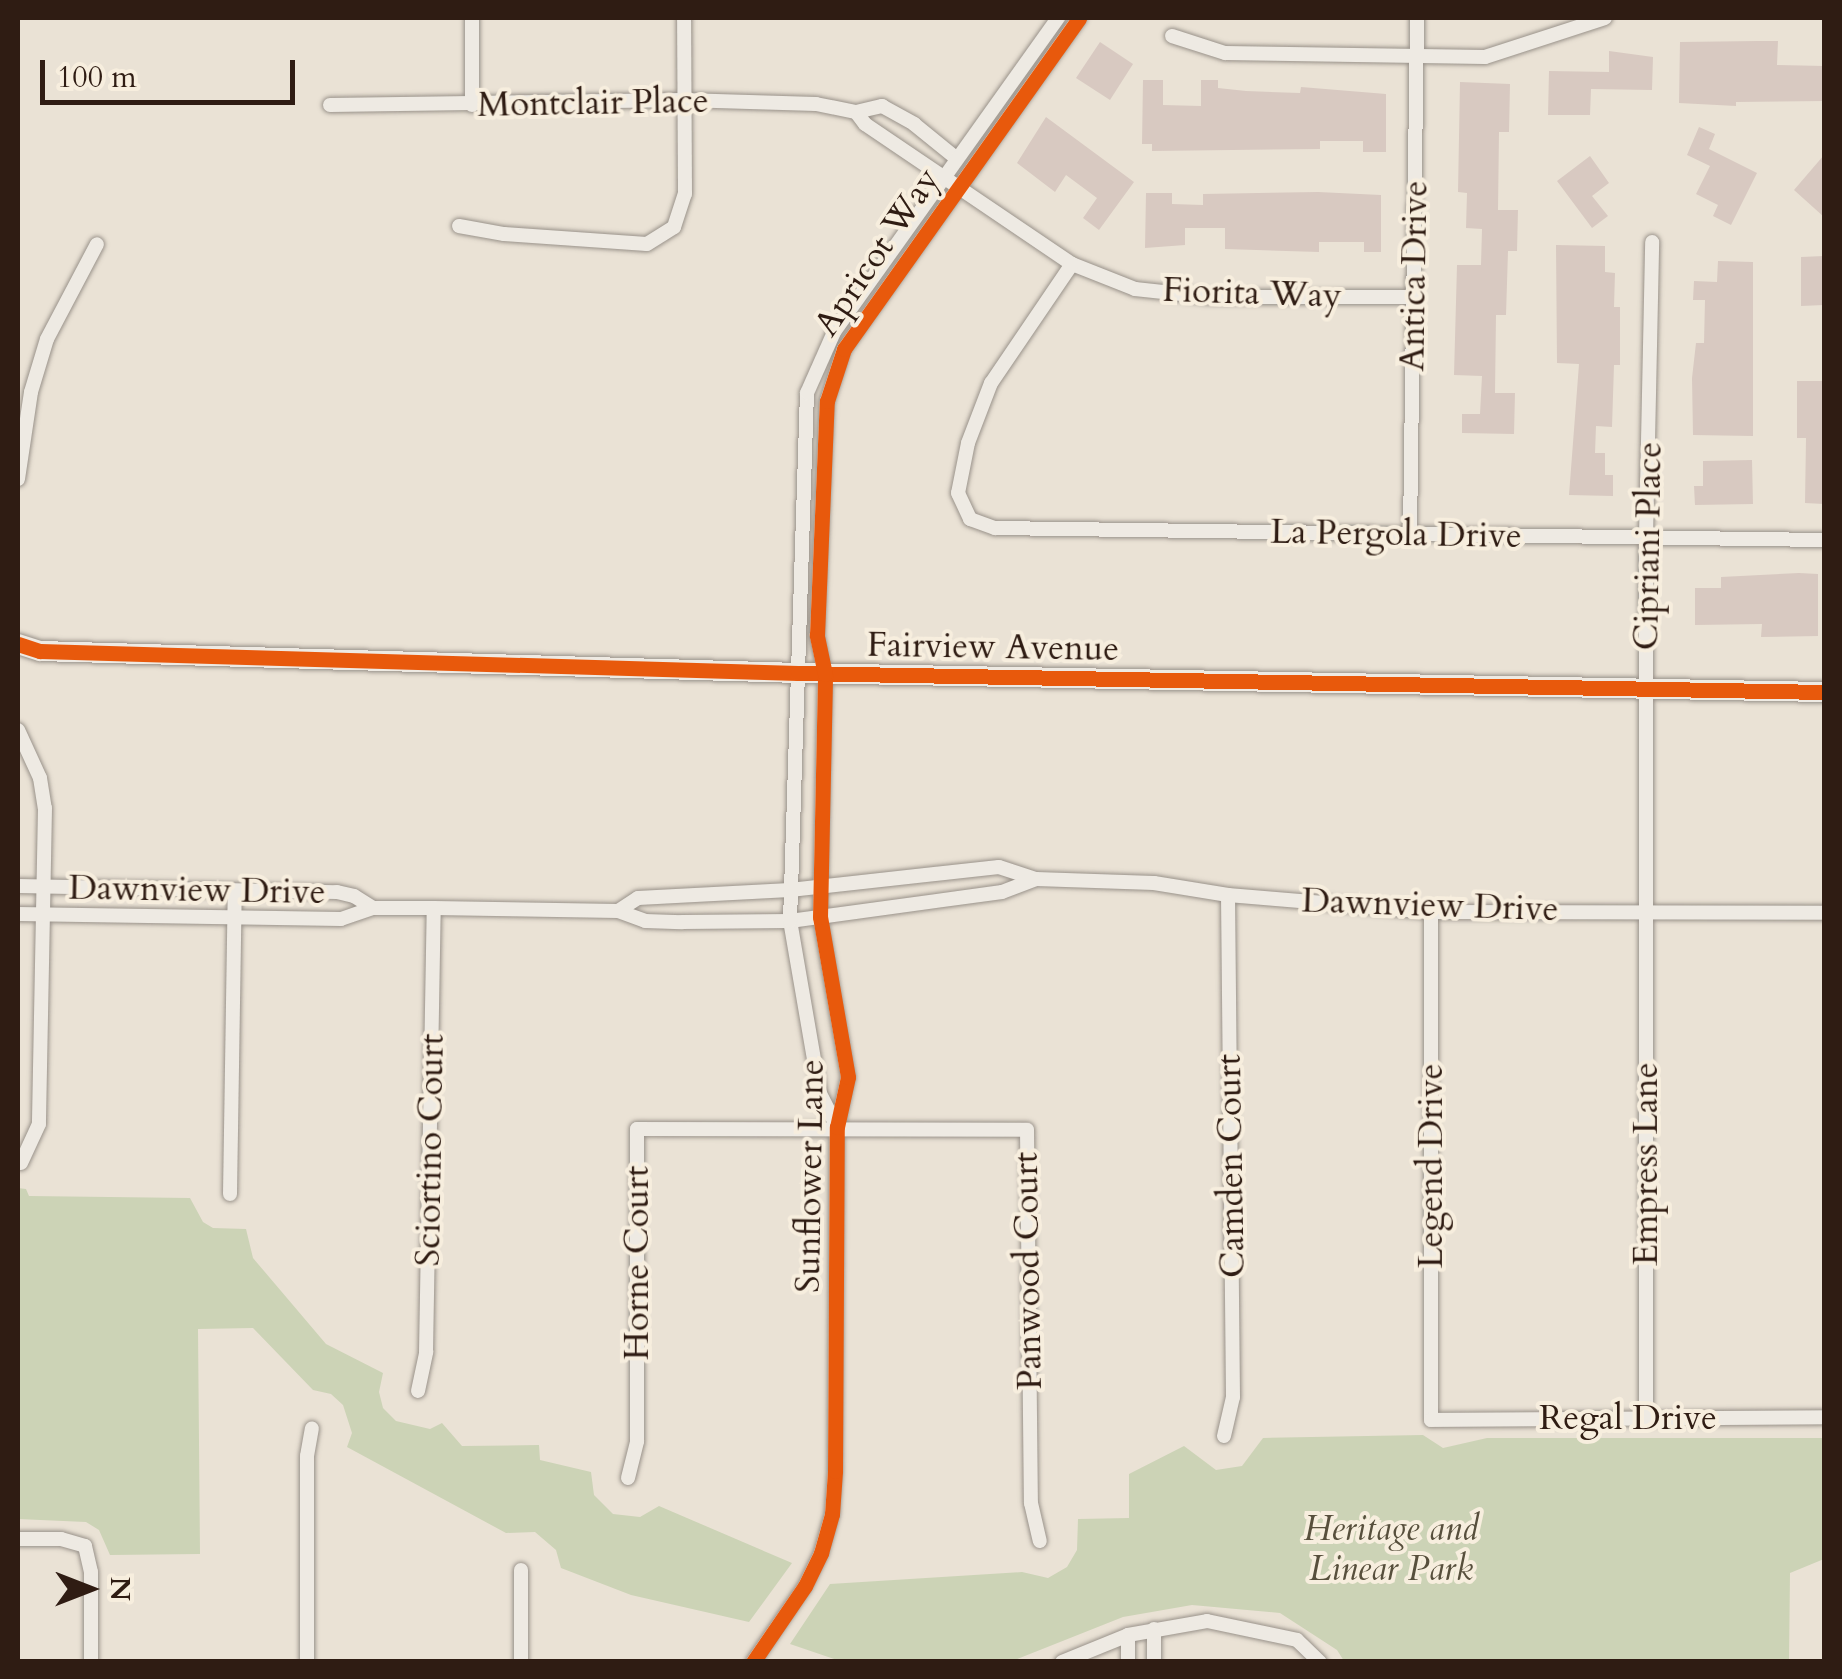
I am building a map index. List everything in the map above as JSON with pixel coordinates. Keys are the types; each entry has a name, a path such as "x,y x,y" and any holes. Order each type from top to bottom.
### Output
{"street":[{"path":"472,18 472,105"},
{"path":"459,226 504,234 647,244 674,227 685,194 684,18"},
{"name":"Apricot Way","path":"798,673 807,392 834,332 1058,18"},
{"name":"Apricot Way","path":"825,674 818,635 822,430 832,376 844,349 1078,18"},
{"name":"Antica Drive","path":"1410,534 1417,18"},
{"path":"1172,36 1226,53 1485,57 1605,18"},
{"name":"Montclair Place","path":"330,105 683,100 816,104 856,112 882,106 914,124 957,159"},
{"name":"Montclair Place","path":"856,112 865,124 945,174"},
{"name":"Fiorita Way","path":"945,174 1072,264 1135,289 1210,296 1414,296"},
{"name":"Cipriani Place","path":"1645,910 1652,242"},
{"path":"18,479 31,392 47,338 97,244"},
{"name":"La Pergola Drive","path":"1072,264 991,383 968,443 958,493 970,518 995,528 1824,540"},
{"name":"Fairview Avenue","path":"18,644 40,651 825,674 1824,692"},
{"name":"Fairview Avenue","path":"18,658 40,651"},
{"name":"Sunflower Lane","path":"798,673 790,920 820,1094 837,1127"},
{"name":"Sunflower Lane","path":"753,1662 805,1586 832,1514 837,1127 848,1077 820,917 825,674"},
{"path":"18,730 40,778 45,808 39,1124 19,1160"},
{"name":"Dawnview Drive","path":"618,911 638,898 790,890 999,866 1036,880 1154,883 1228,895 1431,912 1824,912"},
{"name":"Dawnview Drive","path":"18,914 341,919 373,908 434,908 618,911 645,920 790,920 1002,892 1036,880"},
{"name":"Dawnview Drive","path":"18,886 337,892 354,896 373,908"},
{"path":"230,1194 235,891"},
{"name":"Camden Court","path":"1224,1436 1233,1397 1228,895"},
{"name":"Sciortino Court","path":"418,1392 426,1352 434,908"},
{"name":"Empress Lane","path":"1645,910 1646,1418"},
{"name":"Legend Drive","path":"1431,912 1431,1420"},
{"name":"Horne Court","path":"628,1478 637,1441 636,1128 837,1127"},
{"name":"Panwood Court","path":"837,1127 1027,1130 1031,1504 1040,1541"},
{"name":"Regal Drive","path":"1431,1420 1824,1418"},
{"path":"307,1662 306,1456 312,1428"},
{"path":"18,1539 61,1538 85,1546 91,1572 91,1662"},
{"path":"521,1570 521,1662"},
{"path":"1062,1662 1128,1635 1207,1621 1255,1628 1297,1640 1320,1662"},
{"path":"1154,1629 1154,1662"},
{"path":"1128,1635 1128,1662"}],"green space":[{"path":"18,1188 26,1189 29,1196 190,1198 203,1222 213,1228 246,1229 253,1258 326,1344 383,1373 379,1392 383,1408 396,1421 430,1429 442,1423 462,1446 539,1445 540,1460 591,1472 594,1495 613,1514 640,1517 659,1506 792,1563 749,1622 631,1595 561,1568 556,1550 535,1532 506,1533 347,1447 352,1433 343,1405 331,1394 313,1390 253,1328 198,1329 200,1554 110,1555 99,1530 86,1522 18,1519"},
{"name":"Heritage and Linear Park","path":"1423,1435 1443,1448 1487,1438 1824,1438 1824,1559 1790,1573 1789,1661 1344,1661 1337,1650 1280,1613 1192,1605 1123,1617 1012,1661 840,1661 790,1644 830,1584 1022,1572 1048,1578 1067,1567 1077,1550 1078,1519 1129,1518 1129,1474 1184,1446 1216,1470 1242,1466 1263,1438"}],"building":[{"path":"1778,41 1777,65 1824,66 1824,101 1736,102 1736,106 1679,103 1680,42"},
{"path":"1100,42 1133,64 1110,100 1076,78"},
{"path":"1609,51 1653,57 1652,90 1591,89 1590,115 1548,115 1549,71 1609,72"},
{"path":"1143,80 1163,80 1163,105 1201,106 1201,80 1218,80 1218,88 1246,91 1300,93 1301,87 1386,94 1386,152 1363,152 1363,141 1320,141 1320,149 1152,151 1152,144 1142,144"},
{"path":"1460,82 1510,84 1509,132 1499,132 1498,210 1518,210 1517,251 1508,251 1506,315 1496,315 1495,393 1515,393 1514,434 1462,433 1462,414 1480,414 1482,376 1454,375 1457,265 1481,265 1482,229 1466,228 1467,193 1458,192"},
{"path":"1046,117 1134,182 1099,230 1083,218 1097,198 1066,175 1055,192 1017,163"},
{"path":"1699,127 1715,134 1709,149 1757,173 1731,225 1713,216 1718,205 1696,194 1710,166 1687,155"},
{"path":"1824,155 1824,217 1794,190"},
{"path":"1590,156 1609,183 1592,196 1608,216 1592,228 1557,181"},
{"path":"1146,193 1172,193 1172,204 1203,205 1203,194 1381,195 1381,252 1364,252 1364,242 1319,242 1319,252 1225,249 1225,228 1185,228 1185,245 1145,248"},
{"path":"1556,245 1605,246 1605,272 1615,273 1614,307 1620,307 1620,365 1614,365 1612,427 1596,426 1595,453 1605,453 1605,475 1613,475 1613,496 1569,495 1579,364 1557,363"},
{"path":"1824,256 1824,305 1801,306 1801,257"},
{"path":"1718,261 1753,262 1753,436 1693,435 1692,378 1696,343 1704,343 1705,300 1693,300 1694,281 1717,282"},
{"path":"1797,381 1824,381 1824,504 1805,503 1806,438 1797,438"},
{"path":"1752,460 1753,504 1695,505 1694,486 1703,486 1703,461"},
{"path":"1818,574 1818,636 1761,637 1762,624 1695,625 1695,588 1721,588 1721,577"}],"cycle path":[{"path":"753,1662 805,1586 821,1553 832,1514 835,1471 837,1127 848,1077 820,917 825,674 817,635 827,401 844,349 1079,18"},
{"path":"18,644 40,651 798,673 1824,692"}]}
